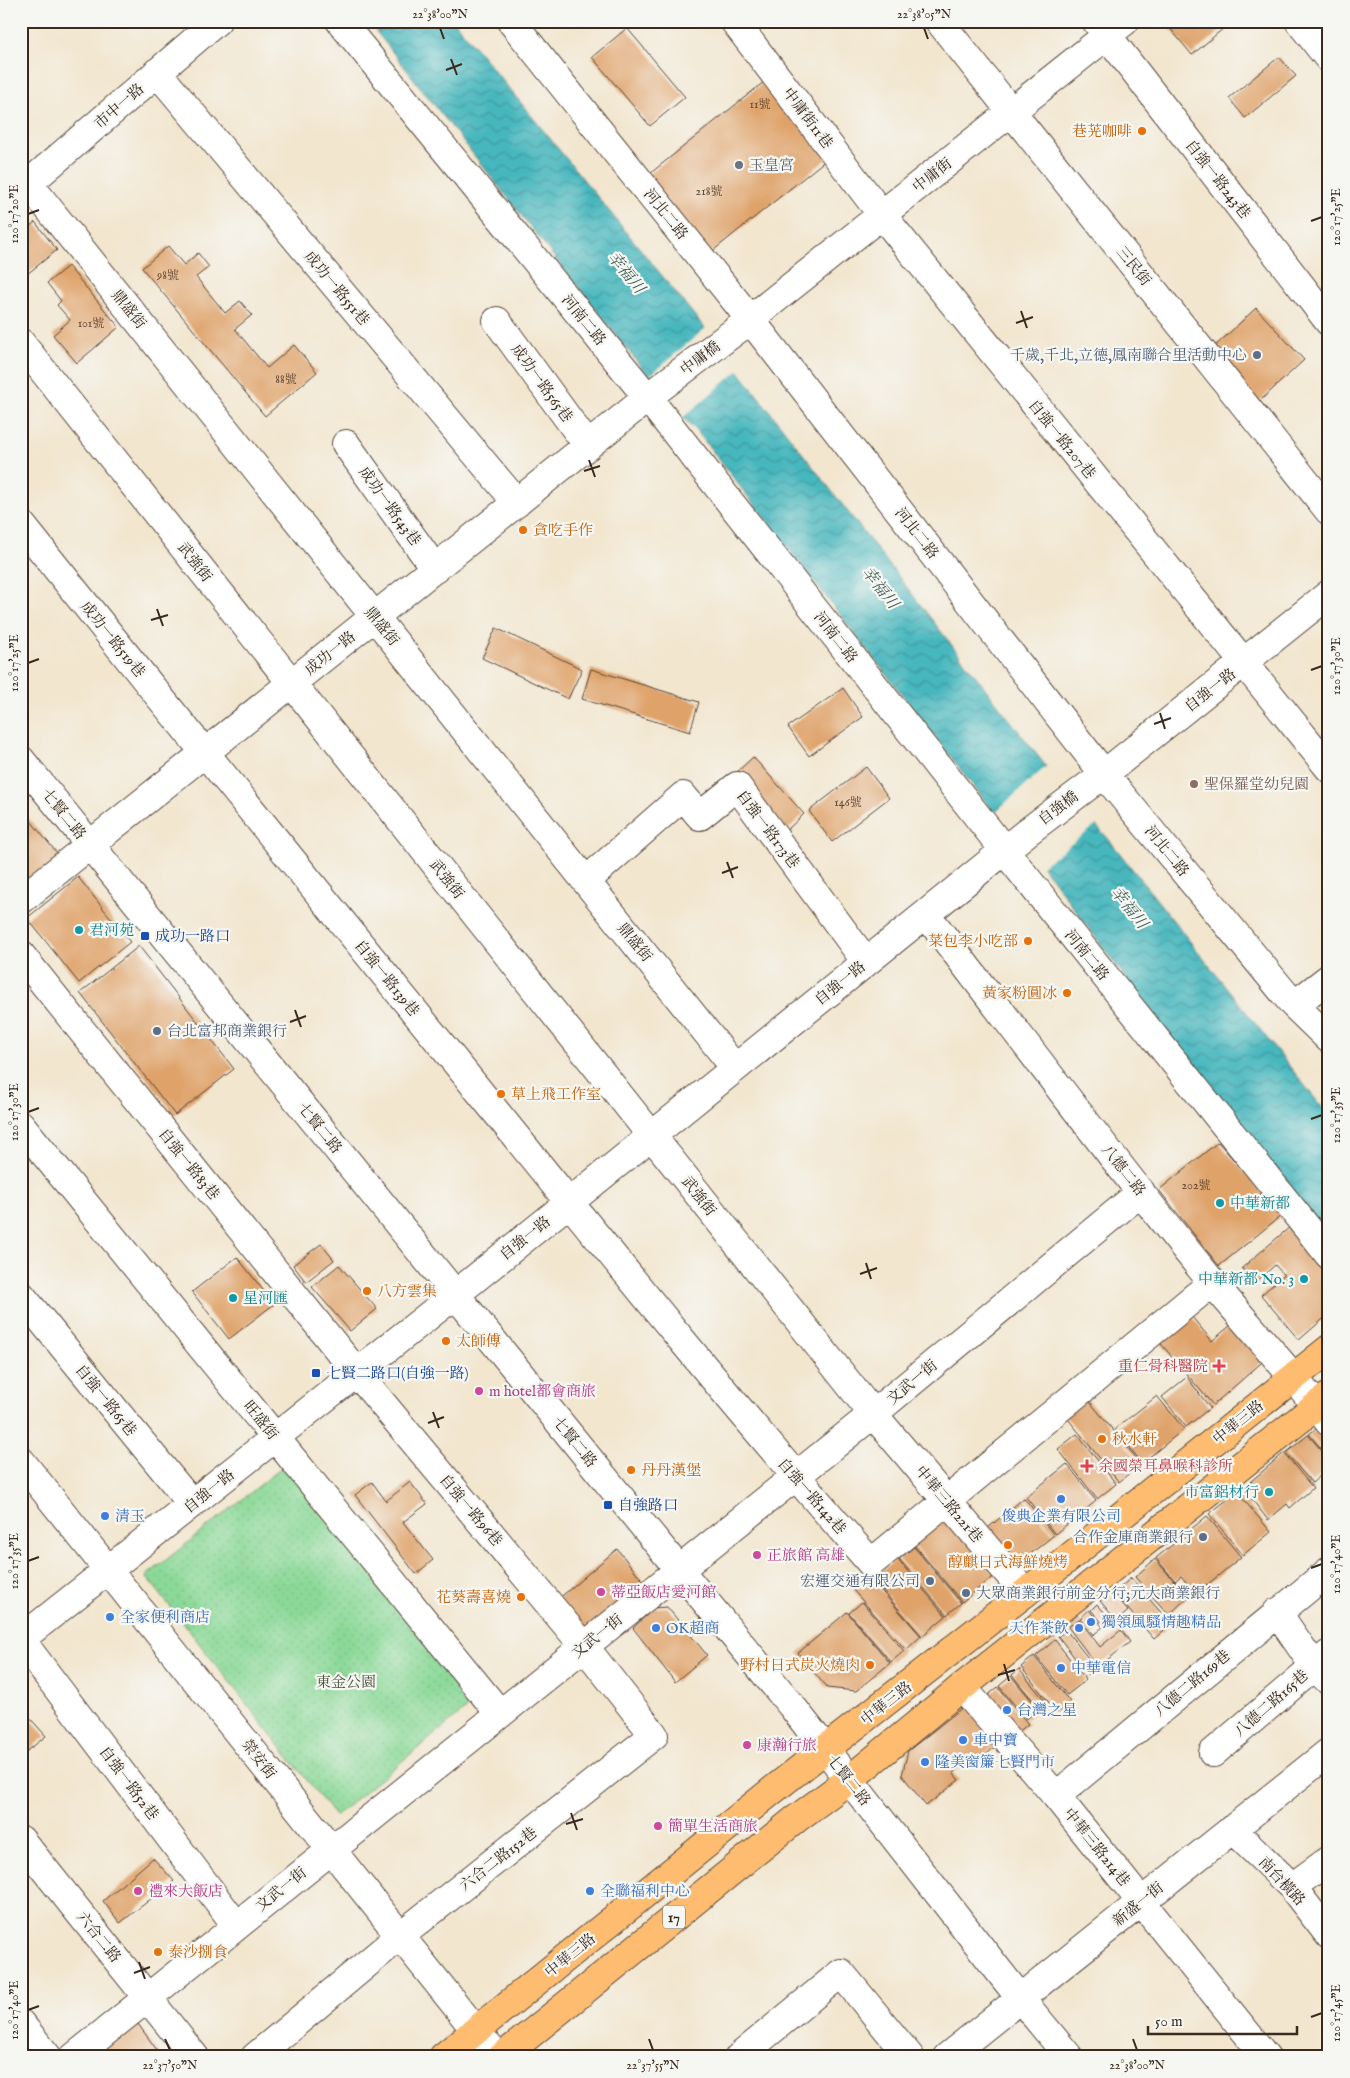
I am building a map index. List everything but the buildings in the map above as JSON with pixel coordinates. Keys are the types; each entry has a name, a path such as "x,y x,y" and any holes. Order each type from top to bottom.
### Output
{"main road":[{"name":"中華三路","path":"443,2057 1329,1349"},
{"name":"17","path":"502,2057 796,1819 849,1780 962,1687 1325,1408"}],"street":[{"name":"市中一路","path":"25,187 217,21"},
{"name":"河南二路","path":"340,21 654,393 1004,850 1329,1256"},
{"name":"河北二路","path":"511,21 1097,779 1294,1005 1329,1039"},
{"name":"中庸街11巷","path":"734,21 882,214"},
{"name":"三民街","path":"939,21 1329,511"},
{"path":"1300,21 1329,59"},
{"name":"中庸街","path":"744,324 1011,112 1110,26"},
{"name":"自強一路243巷","path":"1110,26 1329,322"},
{"name":"成功一路551巷","path":"157,72 517,503"},
{"name":"鼎盛街","path":"25,187 375,617 735,1068"},
{"name":"自強一路207巷","path":"882,214 1243,664 1329,768"},
{"name":"成功一路565巷","path":"497,321 588,446"},
{"name":"中庸橋","path":"654,393 744,324"},
{"name":"武強街","path":"21,344 873,1414"},
{"name":"成功一路","path":"21,900 654,393"},
{"name":"成功一路543巷","path":"346,444 435,568"},
{"name":"成功一路519巷","path":"21,524 204,754"},
{"name":"自強一路","path":"1097,779 1329,594"},
{"name":"自強一路139巷","path":"204,754 569,1202"},
{"name":"七賢二路","path":"21,760 679,1570 791,1705 1020,1998 1070,2057"},
{"name":"自強橋","path":"1026,833 1097,779"},
{"name":"自強一路173巷","path":"586,881 682,796 700,816 737,786 866,962"},
{"name":"自強一路","path":"21,1640 456,1294 1026,833"},
{"name":"八德二路","path":"926,914 1213,1282 1294,1377 1325,1408"},
{"name":"自強一路83巷","path":"21,955 357,1373"},
{"path":"1294,1005 1329,978"},
{"name":"旺盛街","path":"21,1125 500,1714"},
{"name":"文武一街","path":"74,2057 873,1414 1141,1192"},
{"name":"自強一路142巷","path":"569,1202 795,1477 871,1563 1213,1282"},
{"name":"自強一路65巷","path":"21,1295 192,1504"},
{"name":"自強一路96巷","path":"357,1373 584,1646"},
{"name":"中華三路221巷","path":"873,1414 1025,1593"},
{"name":"榮安街","path":"21,1461 497,2057"},
{"name":"八德二路169巷","path":"1056,1796 1329,1570"},
{"path":"1277,1612 1324,1667"},
{"name":"自強一路52巷","path":"21,1640 236,1925"},
{"name":"六合二路152巷","path":"255,2057 400,1936 654,1735 584,1646"},
{"name":"八德二路165巷","path":"1214,1753 1324,1667"},
{"name":"中華三路214巷","path":"962,1687 1056,1796 1266,2057"},
{"name":"新盛一街","path":"947,2057 1329,1752"},
{"name":"南台橫路","path":"1232,1829 1292,1887 1329,1935"},
{"name":"六合二路","path":"21,1840 195,2057"},
{"path":"1292,1887 1329,1860"},
{"path":"755,2052 841,1973 910,2057"},
{"path":"21,2024 48,2057"}],"green space":[{"name":"東金公園","path":"289,1462 477,1700 335,1816 146,1576"}],"water":[{"name":"幸福川","path":"368,21 454,21 712,337 1076,805 1106,836 1329,1116 1329,1238 1249,1145 1051,877 989,806 696,430 675,410"}],"pier":[{"path":"707,327 740,369 681,419 647,378"},
{"path":"1048,765 1078,803 1098,824 1039,868 993,814"}],"place":[{"name":"巷茪咖啡","path":"1142,131"},
{"name":"玉皇宮","path":"739,165"},
{"name":"千歲,千北,立德,鳳南聯合里活動中心","path":"1257,355"},
{"name":"貪吃手作","path":"523,530"},
{"name":"聖保羅堂幼兒園","path":"1194,784"},
{"name":"君河苑","path":"79,930"},
{"name":"成功一路口","path":"145,936"},
{"name":"菜包李小吃部","path":"1028,941"},
{"name":"黃家粉圓冰","path":"1067,993"},
{"name":"台北富邦商業銀行","path":"157,1031"},
{"name":"草上飛工作室","path":"501,1094"},
{"name":"中華新都","path":"1220,1203"},
{"name":"中華新都 No. 3","path":"1304,1279"},
{"name":"八方雲集","path":"367,1291"},
{"name":"星河匯","path":"233,1298"},
{"name":"太師傅","path":"446,1341"},
{"name":"重仁骨科醫院","path":"1219,1366"},
{"name":"七賢二路口(自強一路)","path":"316,1373"},
{"name":"m hotel都會商旅","path":"479,1391"},
{"name":"秋水軒","path":"1102,1439"},
{"name":"余國榮耳鼻喉科診所","path":"1087,1466"},
{"name":"丹丹漢堡","path":"631,1470"},
{"name":"市富鋁材行","path":"1269,1492"},
{"name":"俊典企業有限公司","path":"1061,1499"},
{"name":"自強路口","path":"608,1505"},
{"name":"清玉","path":"105,1516"},
{"name":"合作金庫商業銀行","path":"1203,1537"},
{"name":"醇麒日式海鮮燒烤","path":"1008,1545"},
{"name":"正旅館 高雄","path":"757,1555"},
{"name":"宏運交通有限公司","path":"930,1581"},
{"name":"蒂亞飯店愛河館","path":"601,1592"},
{"name":"大眾商業銀行前金分行;元大商業銀行","path":"966,1593"},
{"name":"花葵壽喜燒","path":"521,1597"},
{"name":"全家便利商店","path":"110,1617"},
{"name":"獨領風騷情趣精品","path":"1091,1622"},
{"name":"OK超商","path":"656,1628"},
{"name":"天作茶飲","path":"1079,1628"},
{"name":"野村日式炭火燒肉","path":"870,1665"},
{"name":"中華電信","path":"1061,1668"},
{"name":"台灣之星","path":"1007,1710"},
{"name":"車中寶","path":"963,1740"},
{"name":"康瀚行旅","path":"747,1745"},
{"name":"隆美窗簾七賢門市","path":"925,1762"},
{"name":"簡單生活商旅","path":"658,1826"},
{"name":"禮來大飯店","path":"138,1891"},
{"name":"全聯福利中心","path":"590,1891"},
{"name":"泰沙捌食","path":"158,1952"}]}
